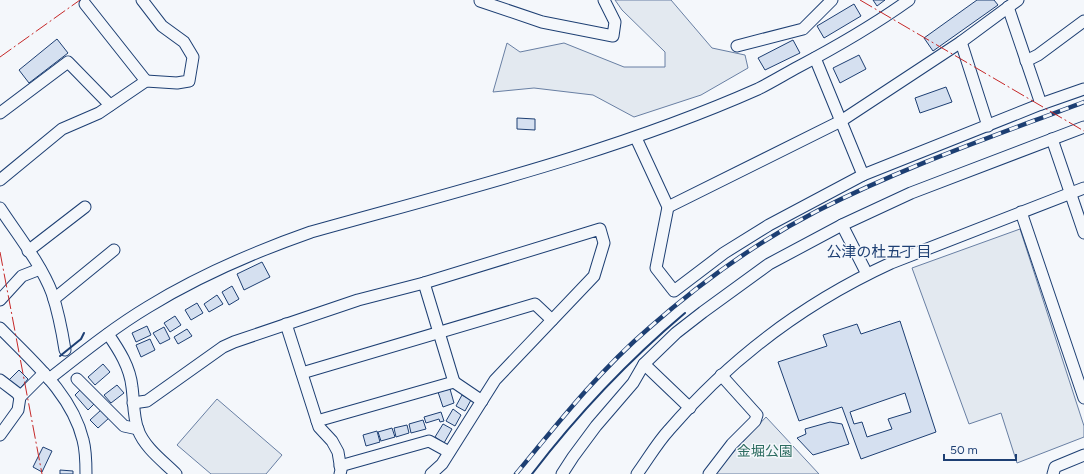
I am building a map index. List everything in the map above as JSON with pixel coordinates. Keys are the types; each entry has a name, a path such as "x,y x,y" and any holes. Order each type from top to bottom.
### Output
{"street":[{"path":"0,180 62,129 99,113 146,81 176,83 189,81 193,57 184,42 162,26 142,0"},
{"path":"481,0 480,2 542,22 613,36 615,22 604,0"},
{"path":"737,46 803,29 832,0"},
{"path":"0,436 18,410 20,397 46,376 146,307 227,264 311,232 575,157 636,138 760,88 885,17 909,0"},
{"path":"668,207 841,121 961,42 1018,0"},
{"path":"85,4 146,81"},
{"path":"1008,7 1042,104"},
{"path":"1026,61 1038,55 1084,21"},
{"path":"961,42 988,126"},
{"path":"815,58 863,175"},
{"path":"0,113 68,62 110,105"},
{"path":"636,138 668,207 656,268 674,290 724,252 769,225 863,175 1042,104 1084,89"},
{"path":"562,474 596,426 633,383 644,364 676,334 703,312 769,264 842,225 911,193 1084,127"},
{"path":"1052,139 1084,233"},
{"path":"637,474 668,430 721,375 775,331 800,313 867,274 898,260 1084,188"},
{"path":"28,251 85,207"},
{"path":"1021,212 1084,398"},
{"path":"1,213 40,269 52,292 65,350"},
{"path":"842,225 867,274"},
{"path":"133,403 147,401 223,347 234,342 358,300 424,283 600,230 604,243 594,276 495,380 442,464 431,474"},
{"path":"54,299 114,250"},
{"path":"0,300 22,276 40,269"},
{"path":"424,283 454,382 482,401"},
{"path":"302,373 535,304 552,320"},
{"path":"286,324 319,427 332,441 338,452 340,470 429,441 450,452"},
{"path":"0,328 46,376 74,414 84,441 86,474"},
{"path":"108,334 122,356 130,376 138,429 143,440 152,451 176,474"},
{"path":"644,364 690,408"},
{"path":"709,474 732,444 755,421 757,415 721,375"},
{"path":"77,379 124,426 138,429"},
{"path":"0,380 20,397"},
{"path":"317,421 454,382"},
{"path":"1054,474 1056,467 1084,454"}],"green space":[{"path":"615,0 671,0 712,48 745,55 748,68 701,95 634,117 593,95 534,88 493,92 507,43 520,52 564,43 624,67 665,67 665,52 622,10"},
{"path":"1020,229 1084,426 1084,437 1017,463 1001,413 969,424 912,268"},
{"path":"217,399 282,455 266,474 211,474 177,445"},
{"name":"金堀公園","path":"766,417 819,474 713,474"}],"building":[{"path":"873,0 885,0 877,6"},
{"path":"977,0 994,0 998,5 933,51 924,38"},
{"path":"854,4 861,16 824,38 817,26"},
{"path":"57,39 68,53 29,83 19,70"},
{"path":"793,40 800,53 765,70 758,58"},
{"path":"859,55 866,69 840,83 833,68"},
{"path":"946,87 952,102 920,113 915,98"},
{"path":"517,118 535,119 535,130 517,129"},
{"path":"262,262 270,277 244,290 237,274"},
{"path":"232,286 239,299 229,305 222,292"},
{"path":"217,295 223,304 209,312 204,304"},
{"path":"197,303 203,313 191,320 185,310"},
{"path":"175,316 181,325 170,332 164,323"},
{"path":"900,321 936,432 861,459 842,407 799,421 778,362 827,346 823,335 857,324 861,334","holes":["905,393 911,412 888,419 892,429 867,437 862,422 854,424 850,412"]},
{"path":"147,326 151,335 136,342 132,333"},
{"path":"164,327 170,339 160,344 153,333"},
{"path":"187,329 192,336 178,344 174,337"},
{"path":"150,339 155,350 141,357 136,345"},
{"path":"103,364 110,372 95,385 88,377"},
{"path":"19,370 28,379 18,391 8,381"},
{"path":"117,385 124,393 111,403 104,395"},
{"path":"81,389 94,404 88,410 75,395"},
{"path":"450,389 454,403 443,407 438,392"},
{"path":"462,395 471,400 465,411 456,406"},
{"path":"453,409 461,415 455,426 446,421"},
{"path":"101,410 109,418 98,428 90,420"},
{"path":"441,412 444,421 440,422 439,419 426,423 424,417"},
{"path":"423,420 426,429 411,433 409,424"},
{"path":"830,422 842,424 849,444 813,455 797,438 806,434 805,429"},
{"path":"443,424 452,429 444,443 435,437"},
{"path":"407,425 409,433 396,437 394,428"},
{"path":"392,428 395,437 381,441 378,432"},
{"path":"377,431 380,442 366,446 363,435"},
{"path":"43,447 52,451 42,472 33,467"},
{"path":"60,470 73,471 73,474 60,474"}],"railway":[{"path":"516,474 547,436 613,362 668,311 709,279 751,250 817,211 882,180 1084,102"}],"wall":[{"path":"532,474 567,430 604,389 643,350 685,313"},
{"path":"60,356 81,339 84,333"}],"power":[{"path":"0,57 80,0"},
{"path":"860,0 1084,131"},
{"path":"0,252 42,474"}],"district":[{"name":"公津の杜五丁目","path":"879,252"}]}
